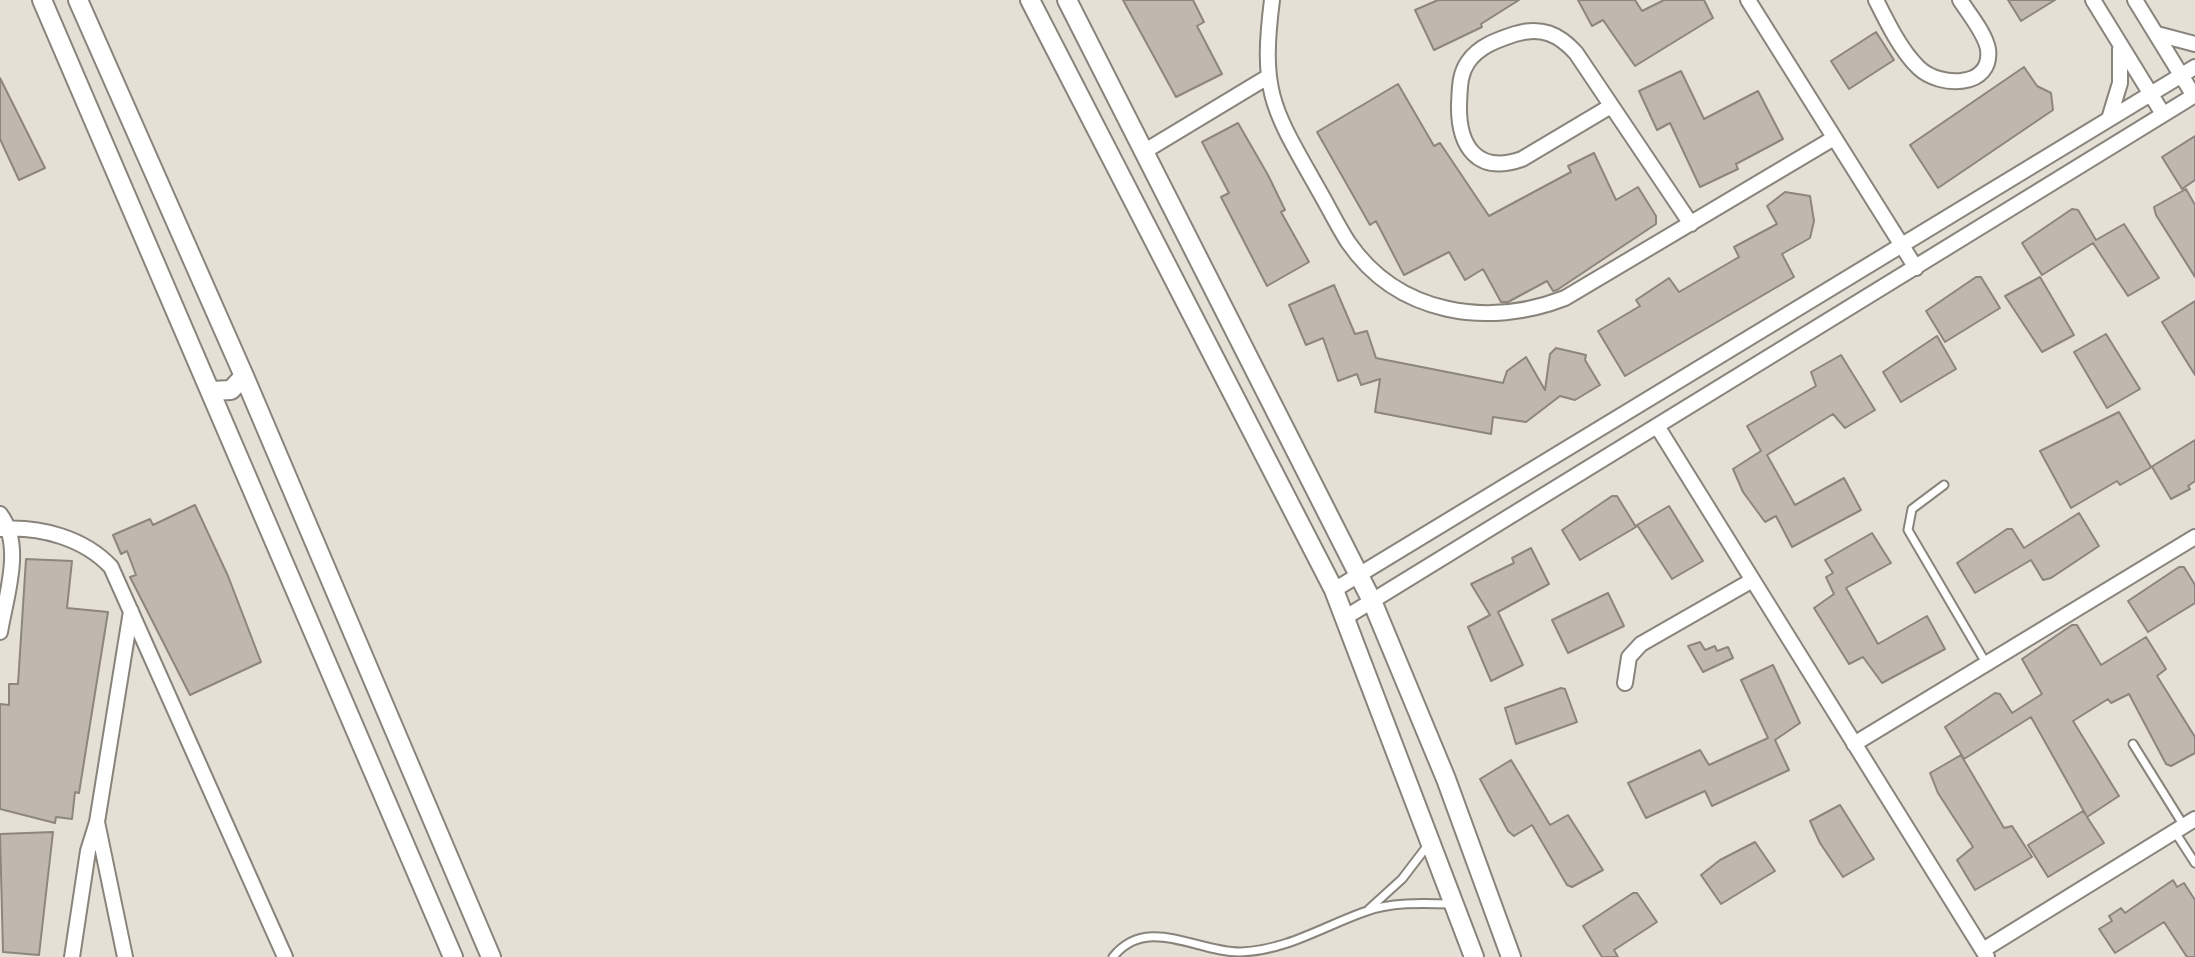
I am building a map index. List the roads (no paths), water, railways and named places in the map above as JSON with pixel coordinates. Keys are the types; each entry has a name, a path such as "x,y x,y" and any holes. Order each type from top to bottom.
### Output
{"street":[{"path":"42,0 453,957"},
{"path":"78,0 244,376 491,957"},
{"path":"1030,0 1334,590 1474,957"},
{"path":"1067,0 1360,575 1446,779 1511,957"},
{"path":"1272,0 1266,78 1277,114 1348,242 1388,283 1415,299 1444,310 1475,315 1536,310 1565,298 1834,138"},
{"path":"1748,0 1916,268"},
{"path":"1876,0 1920,69 1931,77 1958,83 1974,78 1983,69 1988,57 1987,45 1960,0"},
{"path":"2093,0 2163,114"},
{"path":"1346,617 2194,95 2135,0"},
{"path":"1611,106 1522,159 1507,164 1491,163 1476,156 1461,134 1460,80 1479,50 1526,31 1545,31 1563,39 1576,53 1691,224"},
{"path":"2157,34 2195,44"},
{"path":"2109,119 2120,83 2120,44"},
{"path":"1334,590 2195,67"},
{"path":"1145,151 1266,78"},
{"path":"212,391 231,390 244,376"},
{"path":"229,430 242,417 260,416"},
{"path":"1657,426 1985,954 2184,826"},
{"path":"0,514 13,545 0,632"},
{"path":"4,529 72,539 91,549 111,567 285,957"},
{"path":"1854,744 2195,537"},
{"path":"1625,683 1626,665 1641,644 1751,581"},
{"path":"72,957 131,611"},
{"path":"97,822 125,957"}],"lane":[{"path":"1944,485 1912,509 1908,530 1986,663"},
{"path":"2133,744 2184,826 2195,863"},
{"path":"1367,911 1402,879 1430,842"},
{"path":"1113,957 1128,944 1155,936 1209,948 1264,950 1291,944 1367,911 1410,904 1454,904"}]}
